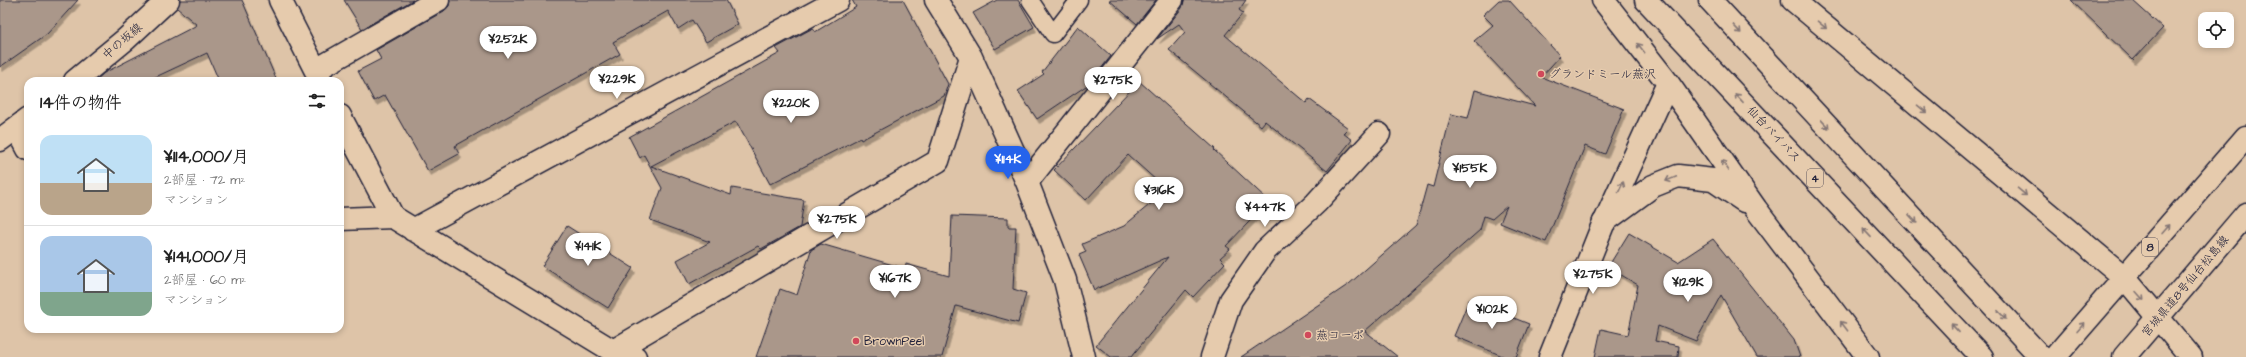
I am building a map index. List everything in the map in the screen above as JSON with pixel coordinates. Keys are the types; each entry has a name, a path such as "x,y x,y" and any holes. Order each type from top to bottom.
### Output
{"main road":[{"name":"中の坂線","path":"80,77 126,39 168,0"},
{"path":"280,0 319,76 438,0"},
{"path":"412,230 838,0"},
{"path":"936,0 971,57 1027,182 1065,280 1084,357"},
{"path":"1027,182 1172,0"},
{"path":"1603,0 1668,83 1756,209 1868,357"},
{"name":"仙台バイパス","path":"1646,0 1982,357"},
{"path":"1710,0 2035,351"},
{"path":"1793,0 2124,277 2191,357"},
{"path":"613,351 938,161 971,57"},
{"path":"1550,357 1604,222 1668,83"},
{"path":"344,124 393,217 412,230 613,351 635,357"},
{"path":"15,129 24,143"},
{"path":"1212,357 1231,300 1265,251 1316,203 1379,134"},
{"name":"8","path":"2055,357 2246,137"},
{"path":"1604,222 1653,186 1678,176 1713,180 1756,209"},
{"name":"宮城県道8号仙台松島線","path":"2124,357 2246,214"},
{"path":"344,218 393,217"}],"lane":[{"path":"1030,0 1053,34 1079,0"}],"building":[{"path":"0,0 78,0 47,34 0,67"},
{"path":"180,0 242,0 275,77 217,77 207,53 156,77 100,77 104,73 197,25 177,8"},
{"path":"344,0 413,0 362,29"},
{"path":"450,0 726,0 738,24 706,42 692,20 678,29 668,11 613,42 620,54 455,146 459,154 428,171 385,95 374,101 358,71 381,59 376,50 444,11 449,6"},
{"path":"852,0 903,0 948,84 944,96 861,140 860,138 770,184 737,123 735,122 651,166 731,195 732,188 804,200 800,227 761,249 758,246 689,284 677,260 710,242 650,220 662,188 644,155 640,158 629,137 780,53 776,48 813,28 815,32 856,7"},
{"path":"997,0 1018,0 1034,27 995,49 973,13"},
{"path":"1109,0 1156,0 1137,24"},
{"path":"1184,0 1246,0 1239,10 1243,13 1225,35 1306,103 1309,99 1348,128 1343,133 1352,140 1327,171 1265,121 1261,126 1169,50 1185,32 1179,24 1157,39 1182,8"},
{"path":"1499,0 1509,0 1560,56 1541,77 1624,109 1605,154 1585,146 1546,242 1500,223 1507,206 1492,219 1484,216 1480,230 1365,331 1398,357 1241,357 1349,284 1416,225 1427,185 1433,187 1451,114 1468,118 1475,90 1535,106 1474,41 1493,25 1483,15"},
{"path":"2071,0 2132,0 2163,28 2133,60"},
{"path":"1078,26 1111,56 1089,84 1037,119 1018,91 1044,74 1042,72"},
{"path":"1139,81 1215,149 1214,150 1269,201 1226,246 1230,249 1220,258 1225,263 1193,297 1186,290 1131,357 1111,357 1096,345 1168,257 1094,290 1079,255 1086,252 1082,244 1124,226 1167,190 1128,155 1086,200 1054,170"},
{"path":"952,216 1008,218 1008,227 1016,227 1013,289 1026,293 1018,323 956,306 942,357 756,357 780,289 797,295 811,250 821,244 900,267 905,268 906,264 949,276"},
{"path":"567,226 633,268 608,308 542,266"},
{"path":"1629,233 1678,262 1713,239 1794,340 1800,357 1757,357 1721,295 1696,341 1658,326 1655,341 1679,346 1678,357 1595,357 1601,329 1628,335 1638,285 1608,267"},
{"path":"1469,300 1529,324 1516,357 1505,357 1454,336"}],"place":[{"name":"グランドミール燕沢","path":"1541,74"},
{"name":"燕コーポ","path":"1308,335"},
{"name":"BrownPeel","path":"856,341"}]}
